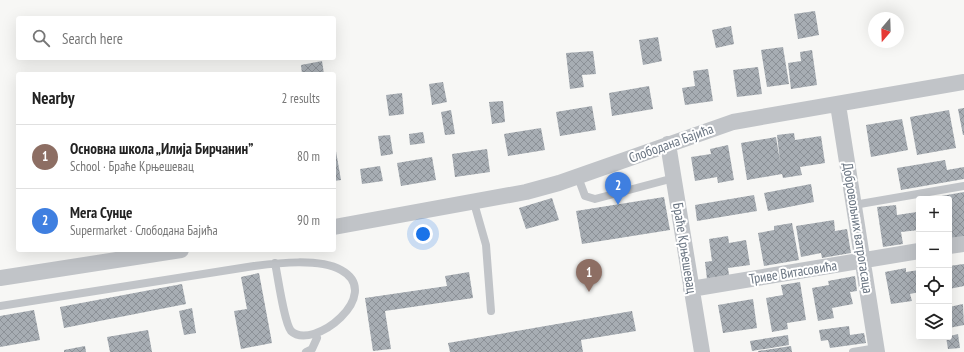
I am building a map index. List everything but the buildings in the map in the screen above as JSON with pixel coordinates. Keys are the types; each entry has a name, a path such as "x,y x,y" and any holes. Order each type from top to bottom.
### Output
{"street":[{"name":"Слободана Бајића","path":"336,227 474,203 526,192 578,177 733,122 964,82"},
{"name":"Добровољних ватрогасаца","path":"838,105 877,350"},
{"name":"Браће Крњешевац","path":"668,144 702,352"},
{"path":"952,246 964,244"},
{"name":"Триве Витасовића","path":"692,289 916,251"},
{"path":"0,278 168,252"}],"lane":[{"path":"578,177 585,196 595,199 674,178"},
{"path":"854,204 964,186"},
{"path":"474,203 486,245 491,311"},
{"path":"0,306 275,263 312,263 340,270 350,277 355,296 350,309 336,326 318,338 312,349 306,352"},
{"path":"275,263 290,331 304,339 318,338"},
{"path":"853,352 877,350"}],"place":[{"name":"Мега Сунце","path":"618,205"},
{"name":"Основна школа „Илија Бирчанин”","path":"589,292"}]}
